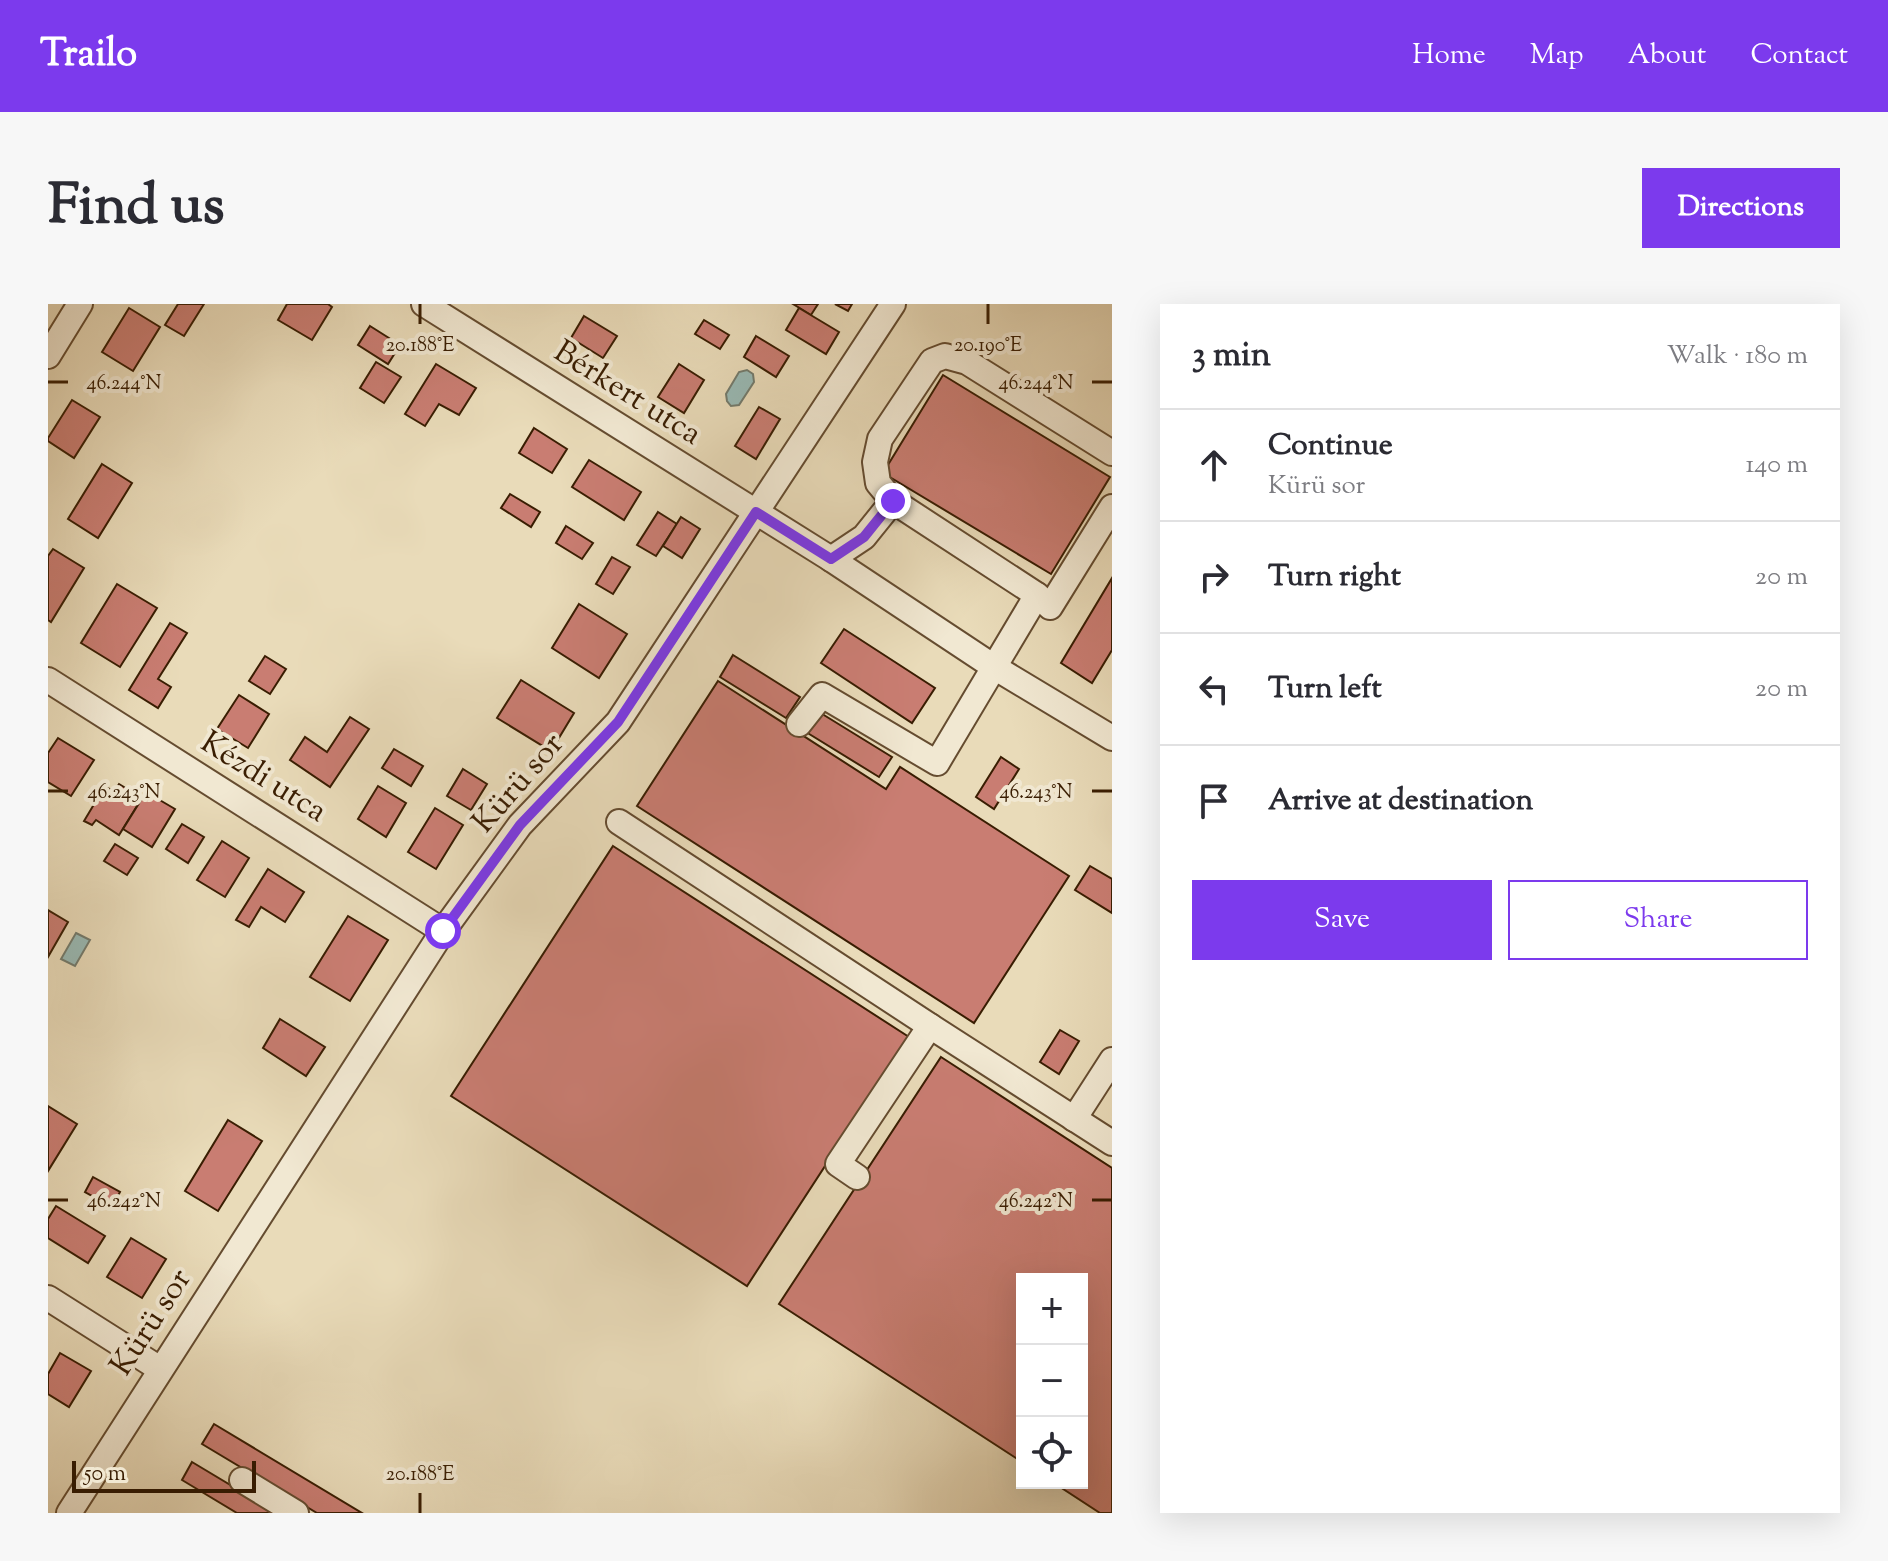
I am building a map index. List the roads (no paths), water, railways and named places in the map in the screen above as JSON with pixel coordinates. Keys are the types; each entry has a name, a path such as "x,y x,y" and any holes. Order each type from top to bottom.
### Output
{"street":[{"path":"48,356 80,304"},
{"name":"Bérkert utca","path":"424,304 831,559 994,667 1112,738"},
{"name":"Kürü sor","path":"69,1513 443,931 520,825 618,722 893,304"},
{"path":"1112,453 967,362 945,356 932,361 880,439 875,462 878,483 893,501 1037,595 1050,607 1112,507"},
{"path":"831,559 864,537 893,501"},
{"path":"799,724 822,695 937,763 1037,595"},
{"name":"Kézdi utca","path":"48,680 443,931"},
{"path":"619,822 1112,1143"},
{"path":"857,1177 838,1164 930,1026"},
{"path":"1074,1119 1112,1060"},
{"path":"48,1298 160,1369"},
{"path":"242,1480 296,1513"}],"water":[{"path":"747,370 753,374 754,382 739,405 731,406 726,394 739,372"},
{"path":"76,933 90,940 75,966 61,959"}]}
